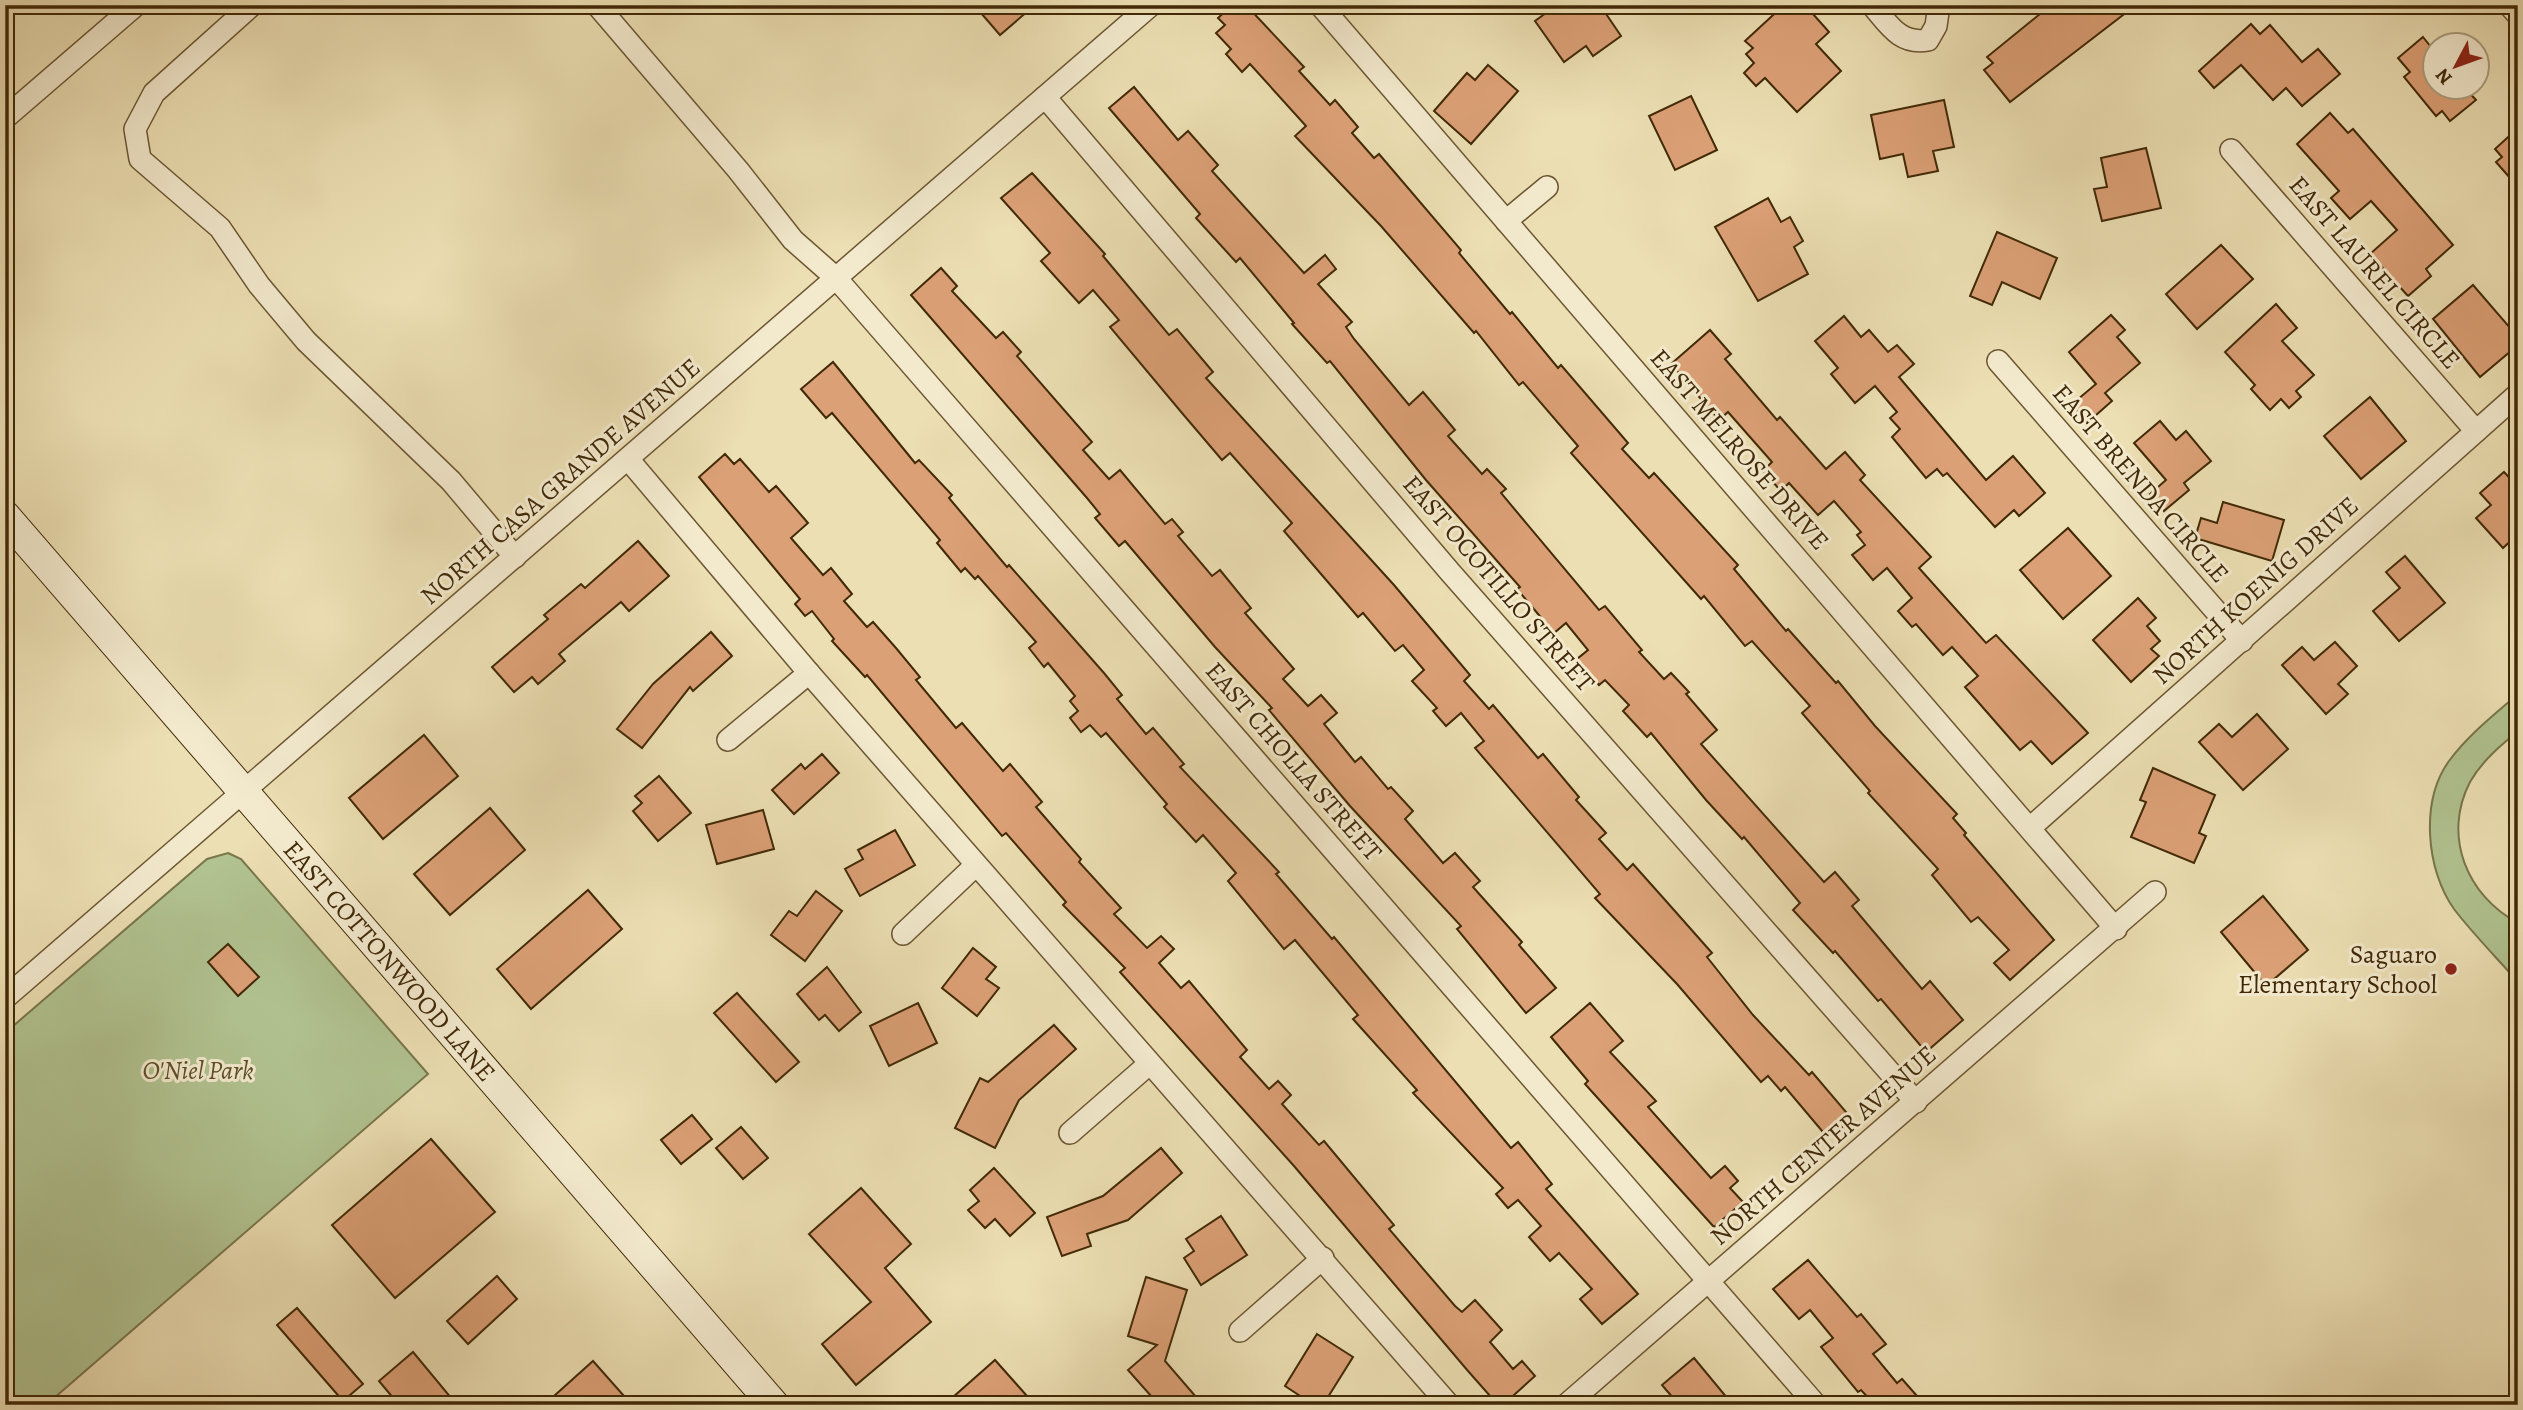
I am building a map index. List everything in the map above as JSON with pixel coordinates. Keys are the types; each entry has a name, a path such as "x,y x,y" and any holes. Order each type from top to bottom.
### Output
{"main road":[{"name":"EAST COTTONWOOD LANE","path":"5,516 767,1402"}],"street":[{"path":"5,118 136,5"},
{"path":"252,5 154,93 135,129 140,159 220,228 260,285 306,341 451,481 515,557"},
{"name":"EAST CHOLLA STREET","path":"597,5 738,170 793,240 836,278 1816,1405"},
{"name":"NORTH CASA GRANDE AVENUE","path":"5,998 1151,5"},
{"name":"EAST MELROSE DRIVE","path":"1320,5 2116,929"},
{"path":"1872,5 1903,39 1915,42 1928,40 1936,26 1939,5"},
{"path":"2509,5 2518,15"},
{"name":"EAST OCOTILLO STREET","path":"1045,97 1450,572 1916,1101"},
{"name":"EAST LAUREL CIRCLE","path":"2231,150 2476,431"},
{"path":"1506,221 1547,187"},
{"name":"EAST BRENDA CIRCLE","path":"1998,361 2242,641"},
{"name":"NORTH KOENIG DRIVE","path":"2030,828 2518,394"},
{"path":"628,459 809,673 1449,1405"},
{"path":"728,740 809,673"},
{"path":"902,934 976,865"},
{"name":"NORTH CENTER AVENUE","path":"1566,1405 1709,1281 1805,1193 2116,929 2155,891"},
{"path":"1070,1133 1149,1064"},
{"path":"1240,1331 1323,1258"}],"green space":[{"path":"2518,694 2518,731 2492,754 2470,782 2462,802 2459,843 2464,863 2473,881 2500,911 2518,923 2518,982 2454,909 2445,893 2432,856 2430,815 2440,777 2449,761 2473,734"},
{"name":"O'Niel Park","path":"228,853 241,859 428,1074 46,1405 5,1405 5,1033 207,859"}],"building":[{"path":"974,5 1035,5 1000,35"},
{"path":"1232,5 1246,5 1304,67 1299,71 1330,105 1335,100 1358,127 1352,133 1374,158 1379,154 1461,250 1459,253 1510,314 1512,312 1558,368 1561,365 1628,443 1622,449 1649,478 1654,473 1738,565 1734,569 1786,631 1788,629 1836,683 1838,681 1875,726 1957,814 1953,818 1966,833 1964,835 2054,940 2010,980 1994,963 2009,950 1978,917 1971,922 1932,875 1938,869 1868,793 1870,791 1802,713 1810,706 1752,641 1745,646 1704,596 1701,599 1571,453 1578,446 1523,382 1519,385 1476,331 1474,333 1381,226 1295,136 1306,126 1250,64 1242,72 1226,54 1231,49 1216,33 1225,25 1218,18"},
{"path":"1557,5 1600,5 1621,36 1593,56 1586,46 1564,62 1535,21"},
{"path":"1784,5 1805,5 1829,32 1816,44 1841,71 1797,112 1765,78 1756,86 1744,73 1754,63 1746,54 1753,48 1745,41"},
{"path":"2051,5 2136,5 2010,102 1984,70 1993,63 1987,57"},
{"path":"2251,24 2260,34 2270,25 2302,62 2318,49 2340,74 2302,106 2286,88 2273,100 2241,65 2214,88 2199,71"},
{"path":"2422,38 2422,99 2404,77 2410,72 2398,58"},
{"path":"1488,65 1518,91 1471,144 1434,111 1467,73 1475,80"},
{"path":"1134,87 1178,140 1188,131 1218,165 1212,171 1304,273 1325,255 1336,269 1318,284 1352,322 1346,327 1354,339 1409,405 1423,392 1455,430 1448,436 1482,474 1487,469 1506,489 1501,493 1599,610 1605,606 1642,650 1639,652 1664,679 1671,673 1689,692 1686,694 1717,730 1701,744 1824,882 1835,872 1859,900 1852,906 1922,989 1930,981 1963,1020 1926,1052 1881,999 1878,1001 1835,951 1833,953 1793,910 1800,903 1744,837 1742,839 1706,800 1651,733 1647,737 1623,711 1629,705 1605,680 1599,685 1577,659 1588,650 1566,623 1554,633 1517,589 1520,587 1426,480 1330,361 1327,363 1292,324 1294,323 1240,258 1236,262 1196,218 1200,214 1109,108"},
{"path":"1691,96 1717,150 1675,170 1649,116"},
{"path":"1944,100 1954,147 1933,151 1938,171 1908,177 1903,154 1880,159 1871,115"},
{"path":"2425,102 2474,102 2450,121 2442,111 2436,116"},
{"path":"2330,113 2348,133 2353,129 2453,245 2426,269 2431,276 2408,296 2370,254 2397,230 2371,201 2350,219 2331,198 2339,191 2297,144"},
{"path":"2518,128 2518,187 2496,162 2502,157 2495,149"},
{"path":"2146,148 2161,208 2102,221 2094,189 2107,187 2101,158"},
{"path":"1032,173 1105,254 1103,256 1169,335 1177,329 1213,372 1206,378 1394,585 1470,675 1464,681 1489,709 1493,705 1538,758 1543,754 1579,797 1576,800 1606,833 1599,839 1627,870 1633,864 1712,953 1707,957 1753,1015 1809,1075 1812,1072 1852,1119 1828,1138 1785,1087 1781,1091 1768,1076 1761,1082 1677,984 1595,898 1600,894 1475,748 1484,741 1461,713 1446,726 1433,711 1437,708 1412,681 1424,670 1403,645 1395,651 1363,613 1358,617 1284,531 1292,523 1230,453 1222,460 1110,327 1119,320 1093,290 1079,303 1041,261 1050,253 1001,198"},
{"path":"1768,198 1781,222 1790,217 1803,241 1794,247 1808,274 1758,301 1715,227"},
{"path":"1997,232 2057,258 2040,299 2002,282 1992,305 1970,296"},
{"path":"2221,245 2253,279 2197,329 2166,294"},
{"path":"941,268 957,286 952,291 996,338 1003,332 1021,352 1017,356 1092,442 1083,450 1109,479 1120,470 1165,524 1172,519 1183,532 1178,536 1212,576 1220,570 1251,608 1245,613 1294,669 1283,679 1308,706 1321,695 1337,713 1324,724 1355,762 1361,757 1388,789 1391,787 1413,811 1405,819 1443,863 1455,853 1480,881 1473,887 1522,942 1519,945 1556,988 1526,1013 1457,929 1461,926 1350,806 1269,710 1272,708 1215,647 1125,541 1119,546 1095,518 1100,514 1087,498 911,295"},
{"path":"2473,285 2518,337 2518,345 2480,377 2433,319"},
{"path":"2276,304 2297,328 2282,341 2314,375 2296,391 2301,397 2289,408 2281,399 2270,410 2251,389 2255,385 2225,352"},
{"path":"2111,315 2125,330 2117,337 2140,363 2105,393 2112,401 2087,423 2071,405 2096,384 2069,352"},
{"path":"1844,316 1861,337 1869,330 1888,352 1897,345 1914,364 1899,377 1986,480 2013,456 2045,493 2019,516 2014,510 1995,527 1947,473 1943,476 1937,469 1926,478 1892,437 1900,429 1890,418 1897,412 1875,386 1855,403 1831,374 1838,368 1815,341"},
{"path":"1710,330 1731,354 1725,359 1777,420 1780,417 1826,469 1845,452 1865,475 1860,480 1931,557 1919,568 1986,643 1996,635 2088,733 2052,764 2031,741 2020,750 1965,687 1978,676 1952,647 1943,655 1916,624 1912,627 1898,611 1912,598 1887,568 1873,580 1852,555 1865,545 1857,535 1861,532 1834,501 1818,515 1789,483 1781,491 1763,471 1772,462 1728,412 1719,420 1671,364"},
{"path":"833,362 915,463 919,460 952,495 949,498 1007,567 1009,565 1104,673 1122,695 1117,699 1146,734 1153,728 1184,764 1180,767 1279,872 1276,874 1332,939 1334,937 1511,1148 1518,1142 1552,1184 1546,1189 1638,1294 1602,1324 1580,1299 1592,1289 1559,1253 1550,1261 1529,1237 1541,1226 1518,1200 1508,1208 1496,1194 1503,1188 1413,1093 1417,1090 1353,1019 1358,1015 1295,940 1284,949 1228,881 1236,873 1203,835 1196,842 1164,807 1167,804 1106,733 1101,737 1090,725 1081,732 1070,718 1078,711 1070,701 1075,696 1048,663 1044,667 1029,648 1036,642 978,576 975,579 965,568 961,572 937,543 940,540 832,413 826,418 801,389"},
{"path":"2370,397 2406,441 2361,479 2324,436"},
{"path":"2160,421 2176,440 2186,431 2211,461 2184,483 2189,490 2164,511 2150,494 2166,480 2134,443"},
{"path":"725,454 734,464 740,459 769,492 776,486 808,523 791,538 823,575 831,568 852,594 844,601 867,627 873,622 896,648 920,677 916,680 956,728 962,723 1003,771 1010,764 1042,802 1036,807 1081,859 1079,862 1121,908 1114,914 1147,948 1161,936 1174,949 1159,963 1181,988 1189,981 1247,1050 1240,1057 1269,1089 1278,1081 1291,1095 1282,1104 1319,1145 1324,1141 1394,1225 1389,1229 1455,1306 1462,1312 1475,1300 1502,1330 1490,1342 1513,1369 1522,1361 1535,1376 1503,1405 1498,1405 1294,1166 1120,972 1125,968 1063,905 1066,902 1006,833 1002,836 867,675 865,677 832,641 834,639 812,611 805,616 795,604 800,599 699,477"},
{"path":"2504,472 2518,487 2518,534 2503,548 2476,518 2491,505 2480,493"},
{"path":"2223,502 2284,520 2272,561 2195,538 2201,518 2217,523"},
{"path":"2068,528 2111,576 2063,619 2020,570"},
{"path":"638,541 669,576 629,611 621,602 559,654 565,661 538,684 532,677 514,692 492,667 548,619 544,615 581,584 585,588"},
{"path":"2405,556 2445,603 2399,641 2373,611 2400,588 2386,572"},
{"path":"2138,598 2156,618 2147,626 2160,641 2151,649 2159,656 2131,682 2093,640"},
{"path":"711,632 732,656 693,691 690,687 642,748 617,729 653,684"},
{"path":"2335,642 2357,666 2338,684 2348,694 2326,714 2282,665 2302,647 2314,660"},
{"path":"2257,714 2288,749 2243,790 2199,742 2219,724 2232,737"},
{"path":"424,735 458,776 383,839 349,798"},
{"path":"822,754 839,773 794,814 772,790 801,764 805,769"},
{"path":"2153,768 2215,795 2199,833 2206,836 2194,863 2131,837 2146,802 2140,800"},
{"path":"659,776 691,813 658,841 633,811 642,803 635,796"},
{"path":"490,808 525,850 450,915 414,874"},
{"path":"763,810 774,849 717,864 706,825"},
{"path":"895,830 915,865 860,896 845,869 863,859 858,850"},
{"path":"588,890 622,929 531,1009 497,969"},
{"path":"816,891 842,911 805,961 771,935 789,911 797,916"},
{"path":"2263,896 2308,950 2266,986 2221,932"},
{"path":"228,944 259,977 238,996 208,962"},
{"path":"973,948 996,967 986,979 999,988 977,1016 942,988"},
{"path":"827,967 861,1012 839,1031 825,1015 819,1020 797,994"},
{"path":"737,993 799,1062 776,1082 714,1013"},
{"path":"918,1003 937,1043 889,1066 870,1026"},
{"path":"1590,1003 1623,1041 1610,1052 1656,1101 1648,1107 1711,1178 1725,1166 1738,1181 1730,1188 1743,1202 1714,1227 1585,1084 1588,1081 1551,1037"},
{"path":"1054,1025 1076,1049 1019,1100 995,1148 955,1128 980,1078 988,1082"},
{"path":"692,1115 712,1139 681,1164 661,1140"},
{"path":"741,1127 768,1158 743,1179 716,1148"},
{"path":"431,1139 495,1212 395,1298 332,1225"},
{"path":"1161,1148 1182,1173 1128,1220 1087,1234 1091,1246 1062,1256 1047,1217 1103,1196"},
{"path":"994,1168 1035,1213 1010,1236 995,1219 985,1228 968,1210 979,1201 970,1190"},
{"path":"861,1188 911,1244 885,1268 931,1322 856,1385 822,1344 871,1302 809,1234"},
{"path":"1221,1216 1247,1255 1201,1285 1184,1258 1194,1251 1186,1239"},
{"path":"1808,1260 1857,1317 1861,1314 1886,1344 1873,1354 1897,1383 1902,1379 1925,1405 1875,1405 1861,1390 1858,1392 1821,1347 1833,1338 1810,1310 1799,1319 1773,1289"},
{"path":"497,1276 517,1299 468,1344 447,1321"},
{"path":"1146,1277 1187,1290 1165,1361 1203,1405 1159,1405 1128,1370 1157,1345 1128,1336"},
{"path":"297,1308 363,1384 343,1401 277,1325"},
{"path":"1317,1334 1353,1357 1323,1405 1314,1405 1285,1386"},
{"path":"413,1352 457,1405 399,1405 379,1381"},
{"path":"1694,1358 1733,1405 1679,1405 1662,1385"},
{"path":"995,1360 1035,1405 944,1405"},
{"path":"593,1361 632,1405 544,1405"}],"place":[{"name":"Saguaro Elementary School","path":"2451,969"}]}
